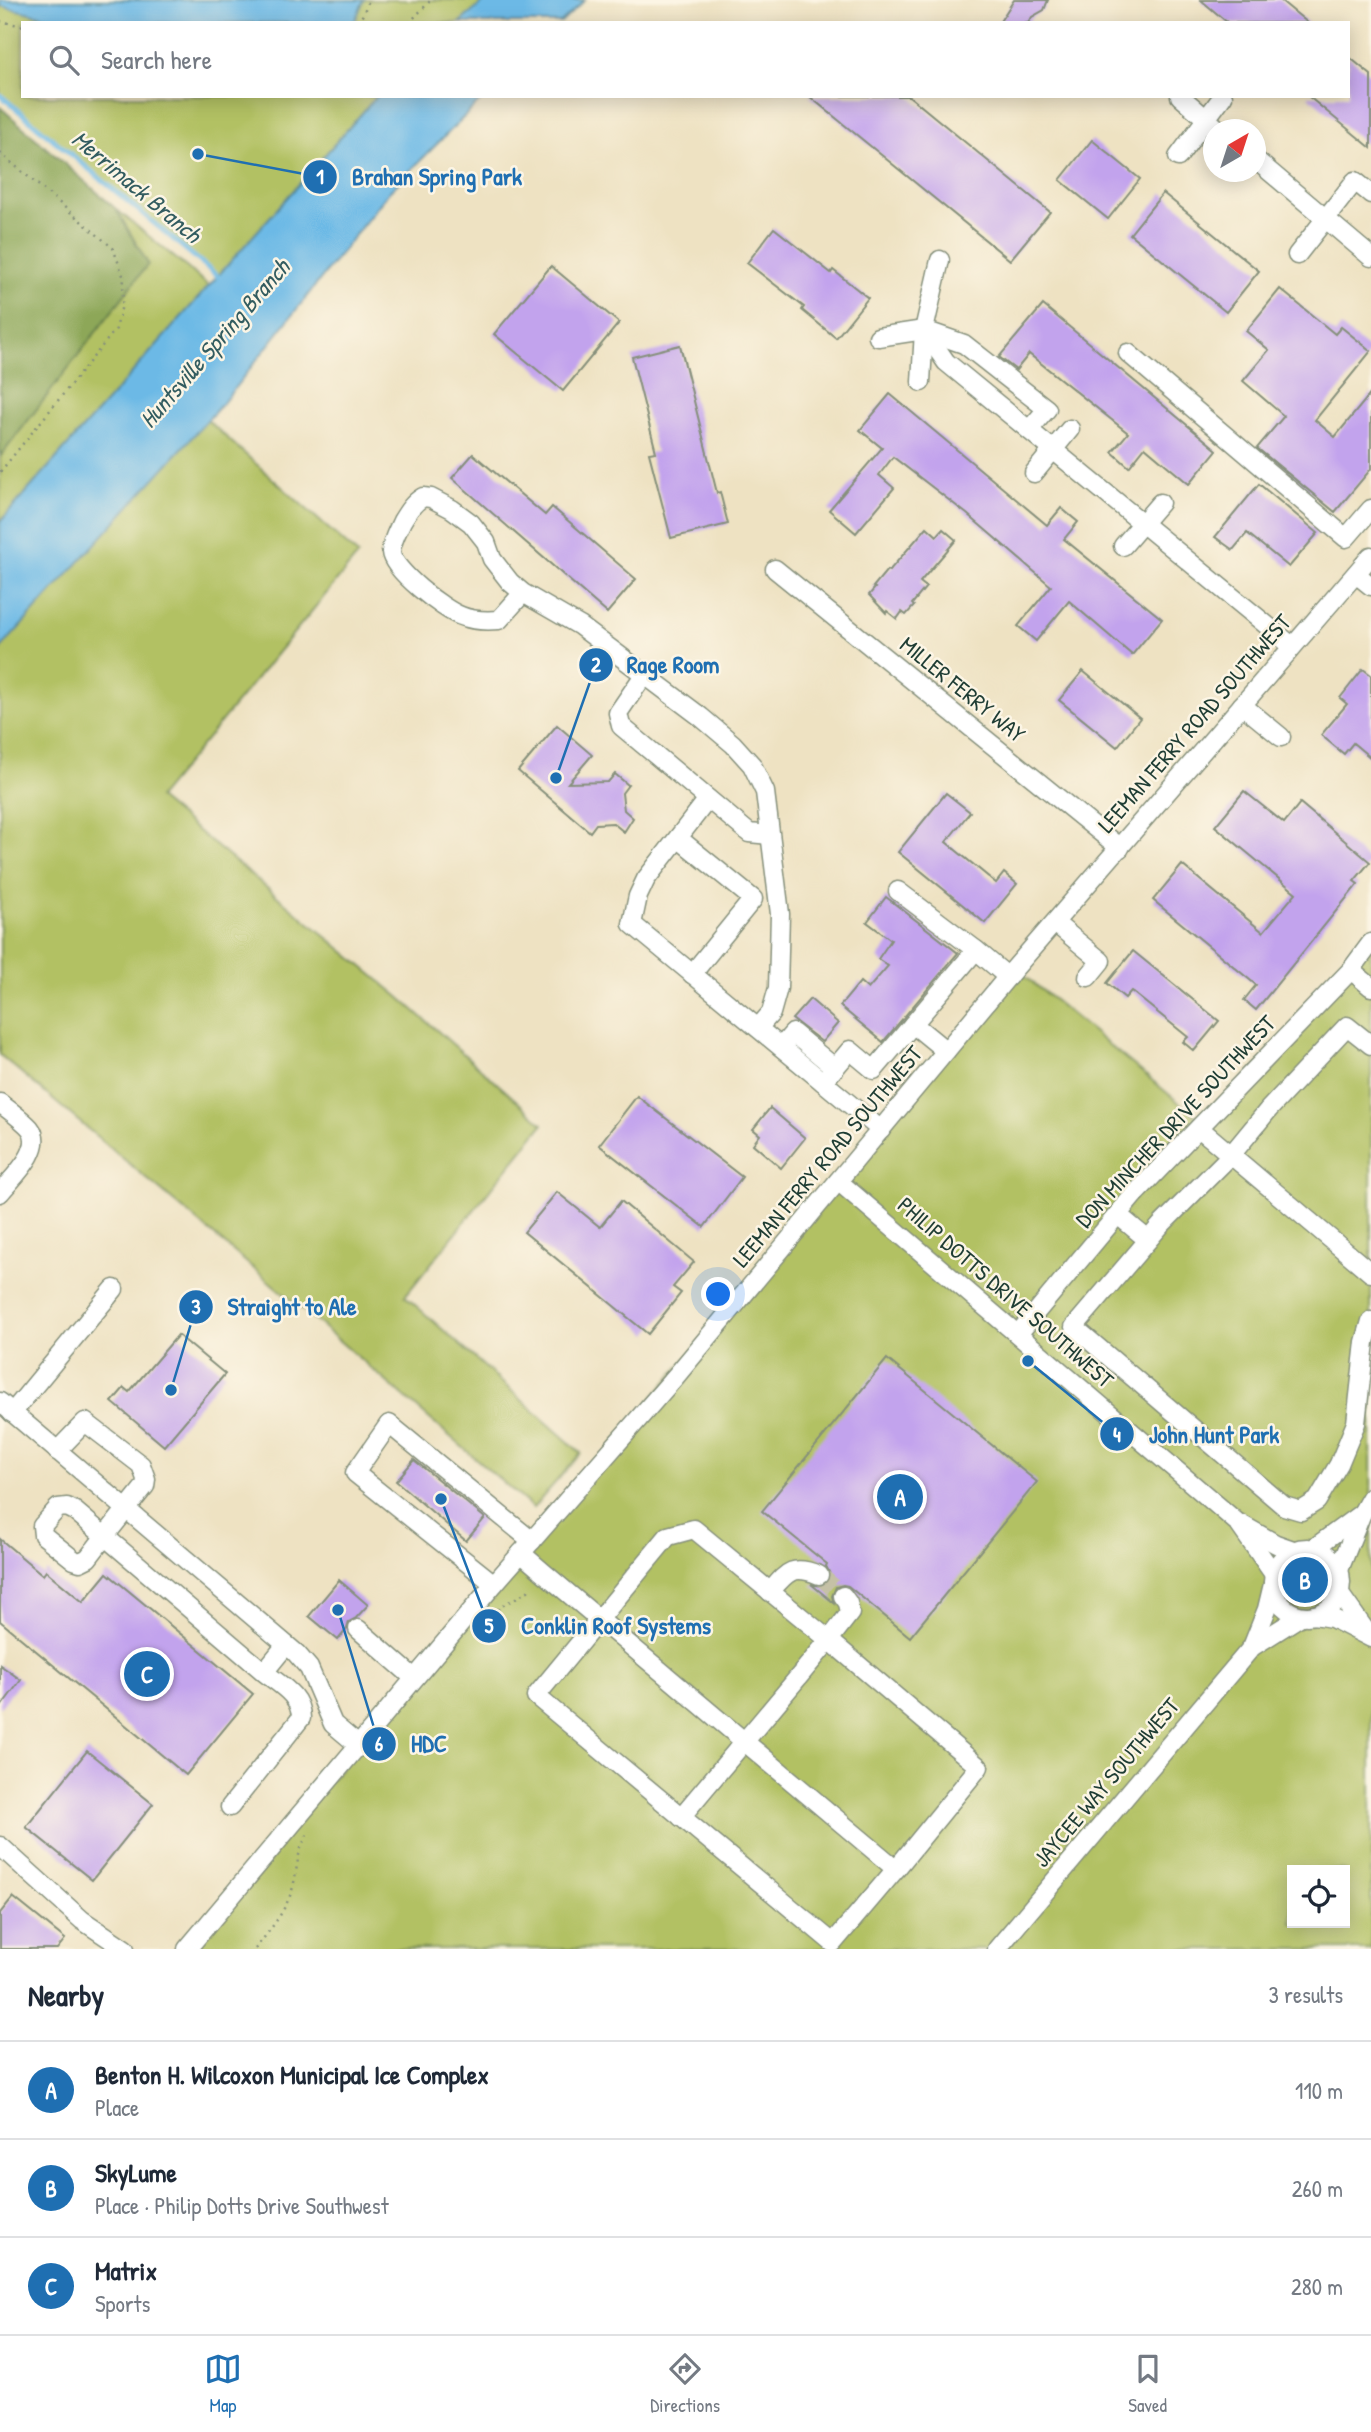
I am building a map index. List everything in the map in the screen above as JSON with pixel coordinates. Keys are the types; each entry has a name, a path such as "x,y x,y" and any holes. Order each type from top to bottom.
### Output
{"street":[{"path":"1182,98 1206,119"},
{"path":"1214,119 1222,98"},
{"path":"1178,157 1203,133"},
{"path":"1266,169 1371,257"},
{"path":"1297,255 1355,181 1371,194"},
{"path":"921,382 924,330 940,260"},
{"path":"924,330 946,362 1292,646"},
{"path":"878,337 924,330 964,344 1046,409 1029,430"},
{"path":"1128,353 1346,538 1371,509"},
{"path":"1034,473 1070,429"},
{"path":"523,593 499,620 486,621 461,616 442,605 398,566 391,552 396,535 409,510 423,497 431,498 471,523 486,542 492,559 510,582 523,593 580,626 709,724 752,765 765,792 780,914 778,988 771,1013 758,1028"},
{"path":"1123,547 1160,503"},
{"name":"LEEMAN FERRY ROAD SOUTHWEST","path":"187,1949 494,1584 676,1376 1008,977 1371,556"},
{"name":"MILLER FERRY WAY","path":"775,569 1119,848"},
{"path":"1356,574 1371,586"},
{"path":"644,675 618,713 621,726 749,833 770,835"},
{"path":"1242,705 1281,737"},
{"path":"708,799 646,879 638,896 632,924 781,1047 829,1075 881,1130"},
{"path":"678,838 753,899"},
{"path":"692,974 765,886 776,884"},
{"path":"898,891 1008,977"},
{"path":"1055,922 1101,961 1088,977"},
{"name":"DON MINCHER DRIVE SOUTHWEST","path":"1018,1334 1118,1214 1350,970 1371,943"},
{"path":"829,1075 850,1050 874,1070 976,950"},
{"path":"1350,970 1371,987"},
{"path":"914,1024 946,1051"},
{"path":"1371,1045 1347,1026 1269,1109 1231,1155 1148,1240 1074,1327 1284,1506 1301,1511 1317,1501 1339,1464 1356,1423 1365,1342 1371,1321"},
{"path":"0,1103 31,1129 36,1139 34,1150 0,1194"},
{"path":"1199,1128 1371,1273"},
{"name":"PHILIP DOTTS DRIVE SOUTHWEST","path":"838,1181 1238,1523 1276,1544 1293,1550"},
{"path":"1118,1214 1148,1240"},
{"path":"114,1289 6,1407 286,1645 309,1668 333,1724 358,1745"},
{"path":"57,1451 85,1422 141,1465 146,1479 145,1486 105,1536 297,1699 301,1718 230,1807"},
{"path":"494,1584 355,1473 389,1424 526,1547 543,1572 896,1868"},
{"path":"1314,1548 1366,1505"},
{"path":"1339,1570 1366,1505"},
{"name":"PHILIP DOTTS DRIVE SOUTHWEST","path":"1238,1523 1273,1579"},
{"path":"695,1529 979,1767 834,1943 536,1696 600,1620 668,1536 695,1529"},
{"path":"1308,1616 1325,1611 1334,1603 1341,1581 1333,1559 1314,1548 1293,1550 1278,1564 1273,1579 1281,1604 1290,1612 1308,1616 1332,1618 1370,1637"},
{"path":"770,1592 783,1576 793,1570 804,1569 818,1575"},
{"name":"JAYCEE WAY SOUTHWEST","path":"997,1949 1252,1647 1267,1609 1273,1579"},
{"path":"1339,1593 1370,1637"},
{"path":"681,1817 850,1613 843,1596"},
{"name":"JAYCEE WAY SOUTHWEST","path":"1252,1647 1308,1616"},
{"path":"358,1629 414,1678"},
{"path":"264,1672 286,1645"},
{"path":"0,1846 82,1920 125,1949"}],"path":[{"path":"360,21 369,0"},
{"path":"412,21 431,0"},
{"path":"0,21 21,26"},
{"path":"0,153 113,248 124,278 122,305 116,329 0,472"},
{"path":"486,1621 500,1607 528,1591 543,1572"},
{"path":"255,1949 275,1926 287,1902 293,1887 299,1848 308,1833"}],"green space":[{"path":"0,0 486,0 461,21 21,21 21,98 375,98 218,276 0,95"},
{"path":"0,107 116,209 148,264 0,457"},
{"path":"116,209 209,286 0,522 0,457 148,264"},
{"path":"207,420 358,555 158,798 398,996 543,1124 405,1296 581,1453 533,1508 0,1055 0,649"},
{"path":"1371,943 1371,1949 188,1949 1015,968 1204,1123"}],"water":[{"path":"0,0 364,0 355,21 65,21 0,6"},
{"path":"486,0 585,0 563,21 461,21"},
{"name":"Huntsville Spring Branch","path":"375,98 483,98 389,192 222,404 0,649 0,522"}],"building":[{"path":"1014,0 1048,0 1044,10 1029,21 1000,21"},
{"path":"1201,0 1280,0 1306,21 1226,21"},
{"path":"1350,58 1371,75 1371,148 1310,98 1350,98"},
{"path":"811,98 911,98 1050,212 1010,260"},
{"path":"1092,140 1140,179 1108,219 1060,180"},
{"path":"1163,193 1259,271 1226,312 1130,234"},
{"path":"774,228 868,298 836,338 802,310 804,307 747,263"},
{"path":"551,266 619,323 563,391 494,334"},
{"path":"1280,289 1335,334 1341,327 1371,351 1315,420 1335,437 1371,393 1371,469 1335,512 1257,448 1284,416 1243,381 1269,350 1246,331"},
{"path":"1043,305 1217,450 1189,484 1145,447 1129,467 1112,452 1128,433 1029,354 1016,370 999,357"},
{"path":"680,345 717,493 720,492 728,524 671,538 649,453 656,452 632,357"},
{"path":"890,394 1047,525 1061,508 1078,522 1064,539 1162,619 1132,655 1069,601 1036,641 1018,626 1051,586 967,514 893,457 879,475 894,488 856,533 829,510 882,448 860,430"},
{"path":"473,454 545,515 552,507 636,579 607,613 452,478"},
{"path":"1259,484 1318,533 1289,567 1247,533 1233,550 1215,537"},
{"path":"927,527 937,536 943,529 956,540 920,582 926,587 912,604 914,606 906,615 902,612 897,619 887,611 886,613 869,595 887,570 889,571"},
{"path":"1363,669 1371,675 1371,758 1353,743 1344,754 1321,735 1347,704 1340,698"},
{"path":"1083,671 1140,718 1117,747 1059,700"},
{"path":"557,725 592,755 568,783 608,782 615,774 628,785 622,793 624,810 633,818 624,832 613,823 596,824 590,832 518,771"},
{"path":"1244,791 1284,823 1300,803 1370,862 1354,881 1358,884 1256,1010 1244,1000 1256,985 1153,900 1182,865 1263,932 1296,893 1215,826"},
{"path":"946,793 970,812 946,842 996,883 1004,873 1017,884 985,923 898,852"},
{"path":"886,897 958,953 883,1042 840,1006 860,982 868,989 888,966 878,959 891,940 867,922"},
{"path":"1133,951 1219,1021 1194,1051 1183,1042 1188,1037 1131,991 1125,998 1107,983"},
{"path":"810,999 838,1023 822,1042 792,1019"},
{"path":"637,1096 742,1177 704,1227 599,1145"},
{"path":"770,1108 805,1138 781,1168 753,1144 760,1135 753,1129"},
{"path":"557,1192 600,1227 621,1201 694,1262 673,1287 681,1293 648,1334 524,1232"},
{"path":"178,1335 225,1374 164,1446 112,1402 124,1388 129,1392"},
{"path":"887,1359 1037,1482 910,1637 848,1586 836,1587 832,1596 834,1603 811,1584 820,1586 827,1583 830,1574 827,1564 762,1511"},
{"path":"414,1460 485,1518 466,1541 396,1481"},
{"path":"0,1539 43,1575 46,1571 83,1602 107,1573 253,1694 186,1775 0,1621"},
{"path":"339,1580 368,1605 349,1622 338,1640 309,1616"},
{"path":"0,1665 21,1680 0,1708"},
{"path":"87,1751 153,1804 92,1880 26,1827"},
{"path":"13,1897 65,1939 57,1949 0,1949 0,1913"}],"waterway":[{"name":"Merrimack Branch","path":"0,95 221,279"}],"tunnel":[{"path":"819,1575 843,1596"}],"place":[{"name":"Brahan Spring Park","path":"198,154"},
{"name":"Rage Room","path":"556,778"},
{"name":"John Hunt Park","path":"1028,1361"},
{"name":"Straight to Ale","path":"171,1390"},
{"name":"Benton H. Wilcoxon Municipal Ice Complex","path":"900,1497"},
{"name":"Conklin Roof Systems","path":"441,1499"},
{"name":"SkyLume","path":"1305,1580"},
{"name":"HDC","path":"338,1610"},
{"name":"Matrix","path":"147,1674"}]}
